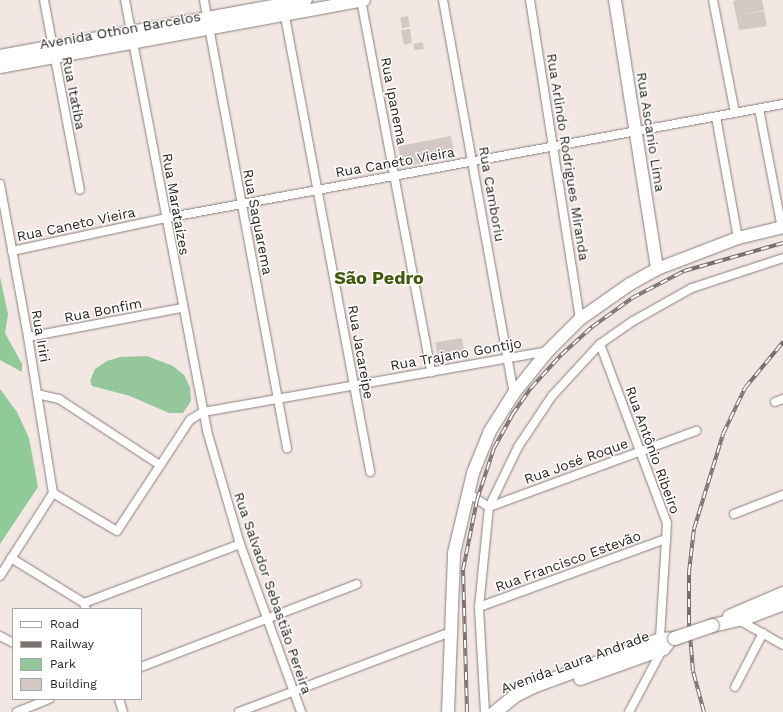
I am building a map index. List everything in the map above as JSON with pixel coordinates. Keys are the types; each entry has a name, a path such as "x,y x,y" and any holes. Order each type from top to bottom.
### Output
{"main road":[{"path":"736,616 783,593"},
{"path":"736,616 783,603"},
{"name":"Avenida Laura Andrade","path":"496,709 515,695 534,686 736,616"}],"street":[{"name":"Rua Itatiba","path":"44,0 80,190"},
{"name":"Rua Marataízes","path":"125,0 202,412"},
{"name":"Rua Saquarema","path":"204,0 287,448"},
{"name":"Avenida Othon Barcelos","path":"0,67 53,52 208,23 306,0"},
{"name":"Avenida Othon Barcelos","path":"284,6 362,0"},
{"name":"Rua Ipanema","path":"362,0 396,175 431,372"},
{"name":"Rua Camboriu","path":"443,0 514,393"},
{"name":"Rua Arlindo Rodrigues Miranda","path":"530,0 580,319"},
{"name":"Rua Ascanio Lima","path":"615,0 657,269"},
{"path":"713,0 735,113"},
{"name":"Rua Jacareipe","path":"284,6 370,472"},
{"name":"Avenida Othon Barcelos","path":"0,56 53,52"},
{"name":"Rua Caneto Vieira","path":"12,251 166,218 783,104"},
{"path":"448,712 454,553 468,493 490,432 514,393 548,351 580,319 630,284 657,269 738,238 782,227 759,109"},
{"path":"716,117 738,238"},
{"name":"Rua Iriri","path":"0,184 28,337 53,493"},
{"path":"485,712 479,607 488,507 518,447 552,396 600,344 633,320 692,288 783,258"},
{"name":"Rua Bonfim","path":"28,337 182,308"},
{"name":"Rua Antônio Ribeiro","path":"600,344 667,523 666,641"},
{"name":"Rua Trajano Gontijo","path":"202,412 548,351"},
{"path":"37,394 59,399 160,465"},
{"path":"0,576 53,493 117,531 190,420 202,412"},
{"name":"Rua Salvador Sebastião Pereira","path":"202,412 240,544 301,712"},
{"name":"Rua José Roque","path":"488,507 696,431"},
{"path":"468,493 488,507"},
{"path":"734,514 783,495"},
{"name":"Rua Francisco Estevão","path":"479,607 666,539"},
{"path":"11,558 85,606 240,544"},
{"path":"142,667 357,584"},
{"path":"736,616 783,644"},
{"path":"239,712 451,632"},
{"path":"735,687 763,633"},
{"path":"0,636 12,642"},
{"path":"629,712 666,641"},
{"path":"18,712 46,700"},
{"path":"119,700 123,712"}],"green space":[{"path":"0,277 8,314 5,333 22,364 22,372 0,360"},
{"path":"147,356 173,366 184,375 190,387 191,401 183,413 169,413 130,396 92,386 90,381 95,369 107,361 120,357"},
{"path":"0,389 17,412 29,438 38,487 0,544"}],"building":[{"path":"762,0 764,10 742,15 764,11 767,26 739,30 733,1"},
{"path":"408,16 410,27 402,28 400,17"},
{"path":"410,29 412,43 404,45 401,30"},
{"path":"423,42 424,49 414,50 413,43"},
{"path":"451,136 455,157 402,167 398,146"},
{"path":"462,338 465,356 438,360 435,342"}],"railway":[{"path":"467,712 463,570 477,500 494,448 512,415 531,388 561,355 592,327 632,298 684,271 783,243"},
{"path":"704,712 693,671 689,623 689,572 694,529 723,434 745,388 783,342"}],"district":[{"name":"São Pedro","path":"379,278"}]}
